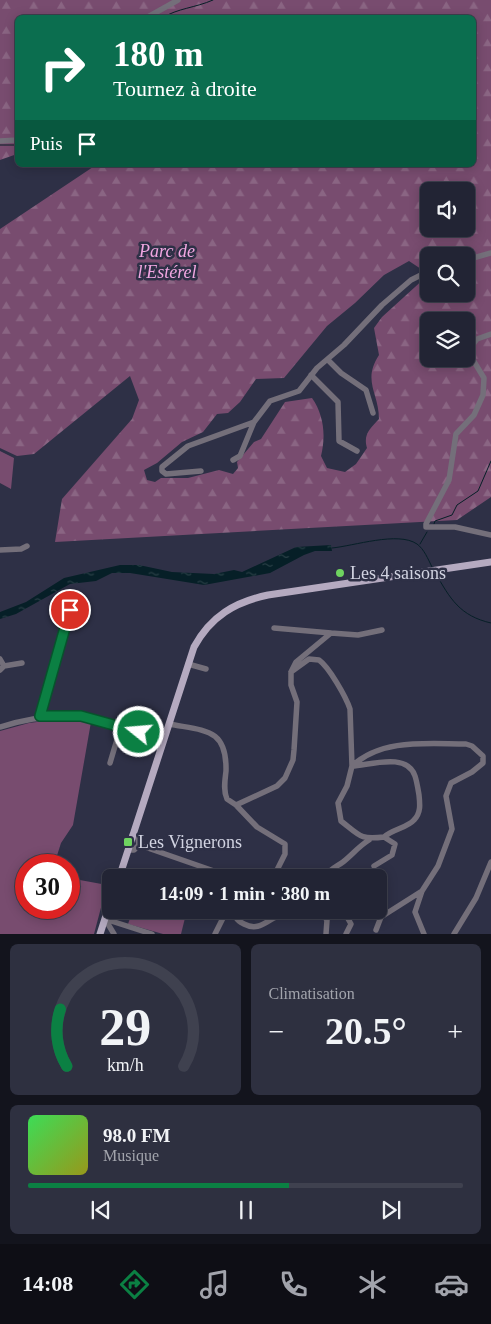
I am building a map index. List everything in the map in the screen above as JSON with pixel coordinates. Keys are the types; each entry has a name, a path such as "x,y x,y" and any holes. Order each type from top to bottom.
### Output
{"main road":[{"path":"121,869 188,664 204,631 219,615 236,604 268,595 491,562"},
{"path":"100,934 105,919"}],"street":[{"path":"151,15 178,0"},
{"path":"0,142 15,140"},
{"path":"475,257 491,253"},
{"path":"233,460 240,456 254,422 270,401 299,391 311,375 403,286 420,276"},
{"path":"491,334 477,339 470,348 473,360 484,378 483,395 474,416 456,434 449,480 426,526 455,527 491,535"},
{"path":"328,360 341,373 366,390 374,413"},
{"path":"311,375 338,402 338,438 340,443 357,451"},
{"path":"201,471 166,474 162,471 162,467 188,446 254,422"},
{"path":"0,550 21,549 27,546"},
{"path":"40,716 70,610"},
{"path":"274,628 358,635 382,630"},
{"path":"236,805 277,786 290,770 294,750 297,702 292,685 291,672 296,662 331,633"},
{"path":"0,659 2,668 22,663"},
{"path":"291,672 305,661 315,659 322,662 348,702 350,709 352,766 347,786 338,803 341,821 369,840"},
{"path":"188,664 206,669"},
{"path":"0,727 40,716 81,716 164,739"},
{"path":"169,724 214,735 221,740 226,755 225,795 257,827 285,844 285,854 278,869"},
{"path":"110,763 121,726"},
{"path":"352,766 358,760 388,746 406,744 466,744 472,746 483,756 483,763 472,772 451,783 446,796 452,829 438,866 422,891 414,912 424,934"},
{"path":"331,869 344,861 355,849 369,840 384,837 390,832 414,822 421,806 415,776 410,768 402,763 352,766"},
{"path":"132,835 138,838 142,846 210,869"},
{"path":"374,866 395,850 395,844 384,837"},
{"path":"128,850 134,850 142,846"},
{"path":"454,934 476,898 491,862"},
{"path":"370,934 376,930 381,916 422,891"},
{"path":"105,919 152,934"},
{"path":"105,919 114,934"},
{"path":"215,934 223,919"},
{"path":"237,919 249,927 259,928 276,919"},
{"path":"326,919 326,934"},
{"path":"346,934 351,924 348,919"},
{"path":"376,930 382,934"}],"green space":[{"name":"Parc de l'Estérel","path":"0,0 491,0 491,497 457,520 55,542 62,499 132,419 139,400 130,376 34,454 17,456 0,448 0,229 93,167 476,167 476,15 15,15 15,155 0,160","holes":["420,247 475,247 475,302 420,302 420,282 382,317 374,328 379,355 372,372 379,419 368,432 366,439 367,448 356,464 345,472 327,468 321,456 323,426 319,411 312,398 285,402 261,439 254,442 237,462 238,468 233,474 219,470 188,478 161,478 155,482 147,480 144,470 157,463 182,442 203,432 217,414 228,413 240,402 256,379 284,378 327,326 355,303 384,275 409,261 420,268"]},
{"path":"0,451 14,458 11,489 0,483"},
{"path":"53,720 91,722 73,825 61,843 58,854 15,854 15,919 80,919 80,880 102,884 102,904 94,934 0,934 0,731 29,723"},
{"path":"130,919 185,919 181,934 163,934 128,924"}],"water":[{"path":"331,545 332,551 315,551 270,573 204,585 130,573 112,573 96,581 70,584 16,614 0,619 0,612 26,602 64,578 120,565 139,565 172,572 214,574 234,570 242,572 296,547"}],"waterway":[{"path":"168,15 213,0"},
{"path":"0,145 15,145"},
{"path":"434,524 435,521 452,515 457,505 478,491 491,461"},
{"path":"420,544 427,532"},
{"path":"332,548 376,540 409,540 422,549 432,567"},
{"path":"435,572 457,605 471,616 491,623"}],"place":[{"name":"Les 4 saisons","path":"340,573"},
{"name":"Les Vignerons","path":"128,842"}],"route":[{"path":"70,610 40,716 81,716 116,724 139,732"}]}
